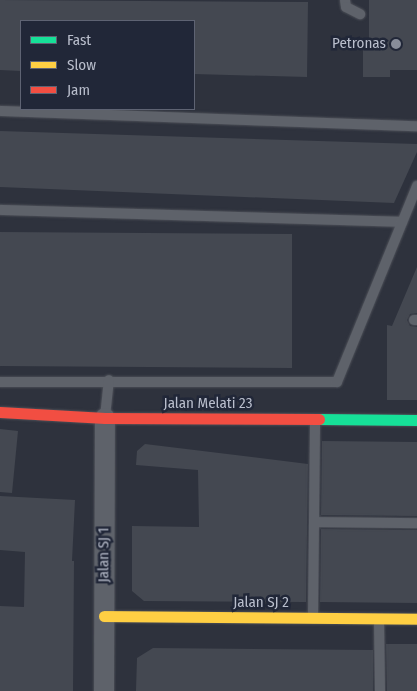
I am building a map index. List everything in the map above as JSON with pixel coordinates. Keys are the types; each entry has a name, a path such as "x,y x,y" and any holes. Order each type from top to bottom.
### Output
{"street":[{"name":"Jalan Melati 23","path":"0,412 105,418 417,420"},
{"name":"Jalan SJ 1","path":"104,691 105,418"},
{"name":"Jalan SJ 2","path":"104,616 417,619"}],"lane":[{"path":"345,0 346,7 360,14"},
{"path":"0,111 417,126"},
{"path":"0,382 109,380 337,382 417,186"},
{"path":"0,210 402,222"},
{"path":"105,418 109,380"},
{"path":"313,618 315,420"},
{"path":"314,522 417,523"},
{"path":"379,619 380,691"}],"building":[{"path":"0,0 308,2 307,77 195,74 195,20 20,20 20,71 0,70"},
{"path":"369,0 417,0 417,70 390,70 390,77 363,77 363,49 369,49"},
{"path":"0,131 417,144 417,152 394,203 0,187"},
{"path":"0,232 292,234 292,368 0,366"},
{"path":"417,267 417,313 410,314 407,320 410,326 417,327 417,400 387,400 387,325 392,326"},
{"path":"0,429 18,431 12,493 0,492"},
{"path":"322,441 417,442 417,516 321,515"},
{"path":"145,444 308,464 306,602 144,601 132,591 132,526 199,527 198,470 136,465 137,451"},
{"path":"0,496 75,500 72,561 74,561 73,691 0,691 0,606 24,607 25,552 0,550"},
{"path":"321,529 417,530 417,603 320,602"},
{"path":"386,644 417,644 417,691 387,691"},
{"path":"153,648 373,650 373,691 136,691 137,658"}],"traffic: fast":[{"path":"319,419 417,420"}],"traffic: slow":[{"path":"104,616 417,619"}],"traffic: jam":[{"path":"0,412 105,418 319,419"}],"place":[{"name":"Petronas","path":"396,44"}]}
